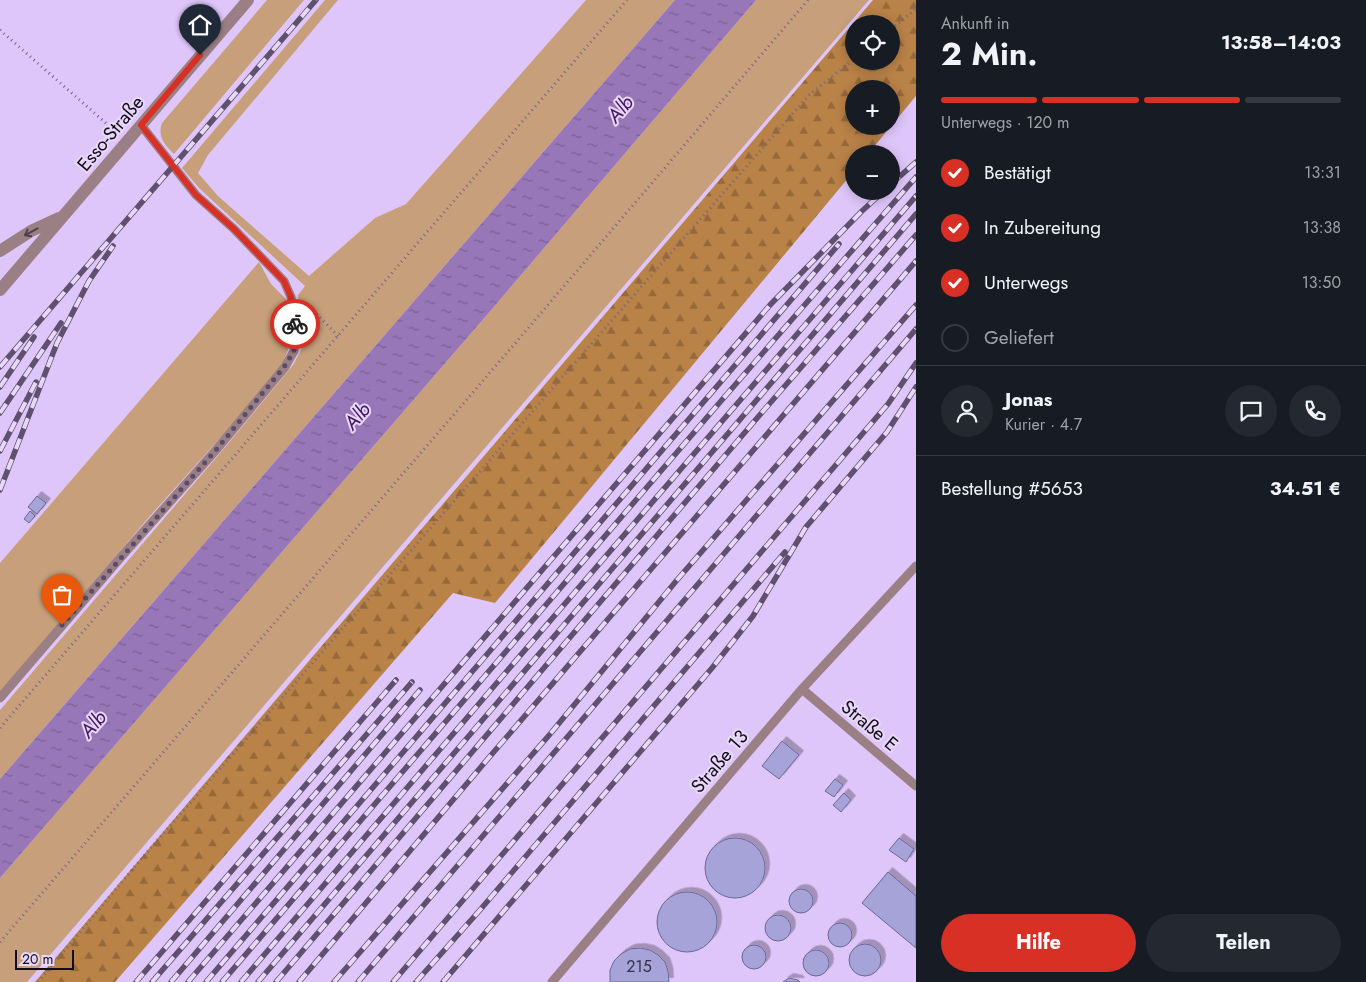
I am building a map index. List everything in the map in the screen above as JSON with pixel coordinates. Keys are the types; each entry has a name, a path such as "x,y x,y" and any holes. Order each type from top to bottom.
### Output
{"street":[{"name":"Esso-Straße","path":"0,290 248,0"},
{"path":"0,251 31,231 64,216"}],"lane":[{"path":"0,698 216,450 284,367 294,351 296,328 291,297 284,281 234,229 196,195 141,125"},
{"name":"Straße 13","path":"552,982 802,689 916,566"},
{"name":"Straße E","path":"802,689 916,786"}],"path":[{"path":"0,728 627,0"},
{"path":"0,942 808,0"},
{"path":"900,22 916,9"},
{"path":"0,30 127,142"},
{"path":"38,982 142,858 809,95 845,66"},
{"path":"305,302 338,336"}],"shaded area":[{"path":"267,0 304,0 174,154 161,137 162,123"},
{"path":"325,0 338,0 208,155 198,173 218,196 309,276 375,218 406,204 586,0 675,0 0,779 0,710 227,445 293,365 303,346 298,295 305,286 199,188 182,168"},
{"path":"756,0 869,0 856,15 845,15 845,28 27,982 0,982 0,878 486,316"},
{"path":"259,262 271,284 286,299 290,310 289,347 283,363 266,387 150,516 0,692 0,563"}],"green space":[{"path":"873,0 916,0 916,96 900,115 900,80 845,80 845,135 884,135 875,145 845,145 845,182 495,603 453,593 115,982 35,982 845,33 845,70 900,70 900,15 860,15"}],"water":[{"name":"Alb","path":"675,0 756,0 486,316 0,878 0,779"}],"building":[{"path":"37,496 46,503 37,514 28,507"},
{"path":"30,511 35,516 29,523 24,519"},
{"path":"782,741 799,755 779,779 762,766"},
{"path":"835,779 843,785 834,797 825,791"},
{"path":"844,793 851,800 841,812 833,805"},
{"path":"729,838 741,838 752,843 760,851 765,862 763,880 752,893 741,898 729,898 718,893 710,885 705,874 705,862 710,851 718,843"},
{"path":"899,838 914,849 906,862 889,850"},
{"path":"888,872 916,896 916,948 862,903"},
{"path":"801,889 806,890 812,896 812,906 806,912 801,913 796,912 790,906 789,901 790,896 796,890"},
{"path":"681,892 693,892 704,897 712,905 717,916 715,934 704,947 693,952 681,952 670,947 662,939 657,928 657,916 662,905 670,897"},
{"path":"778,915 787,919 791,928 787,937 778,941 769,937 765,928 769,919"},
{"path":"840,923 849,926 852,935 849,944 840,947 831,944 828,935 831,926"},
{"path":"865,944 871,945 876,949 880,954 880,966 876,971 871,975 865,976 859,975 854,971 850,966 849,960 850,954 854,949 859,945"},
{"path":"754,945 763,948 766,957 763,966 754,969 745,966 742,957 745,948"},
{"path":"630,949 650,950 665,962 669,982 610,982 610,970 614,961"},
{"path":"816,950 825,954 829,963 825,972 816,976 807,972 803,963 807,954"},
{"path":"789,978 798,980 800,982 783,982"}],"railway":[{"path":"0,367 316,0"},
{"path":"900,176 916,162"},
{"path":"222,982 916,177"},
{"path":"241,982 916,196"},
{"path":"188,982 770,305 874,200"},
{"path":"258,982 916,214"},
{"path":"276,982 758,417 916,235"},
{"path":"206,982 839,244"},
{"path":"0,490 57,343 89,281 113,246"},
{"path":"299,982 486,761 916,261"},
{"path":"334,982 551,733 677,580 916,305"},
{"path":"0,413 61,323"},
{"path":"358,982 916,329"},
{"path":"0,387 34,337"},
{"path":"393,982 888,404 916,363"},
{"path":"0,451 36,382"},
{"path":"443,982 712,668 753,616 806,527 887,432 916,387"},
{"path":"416,982 480,910 785,552"},
{"path":"136,982 396,680"},
{"path":"152,982 412,682"},
{"path":"171,982 420,690"}],"way so far":[{"path":"62,625 216,450 284,367 294,351 295,324"}],"route":[{"path":"200,55 141,125 196,195 234,229 284,281 291,297 295,324"}]}
